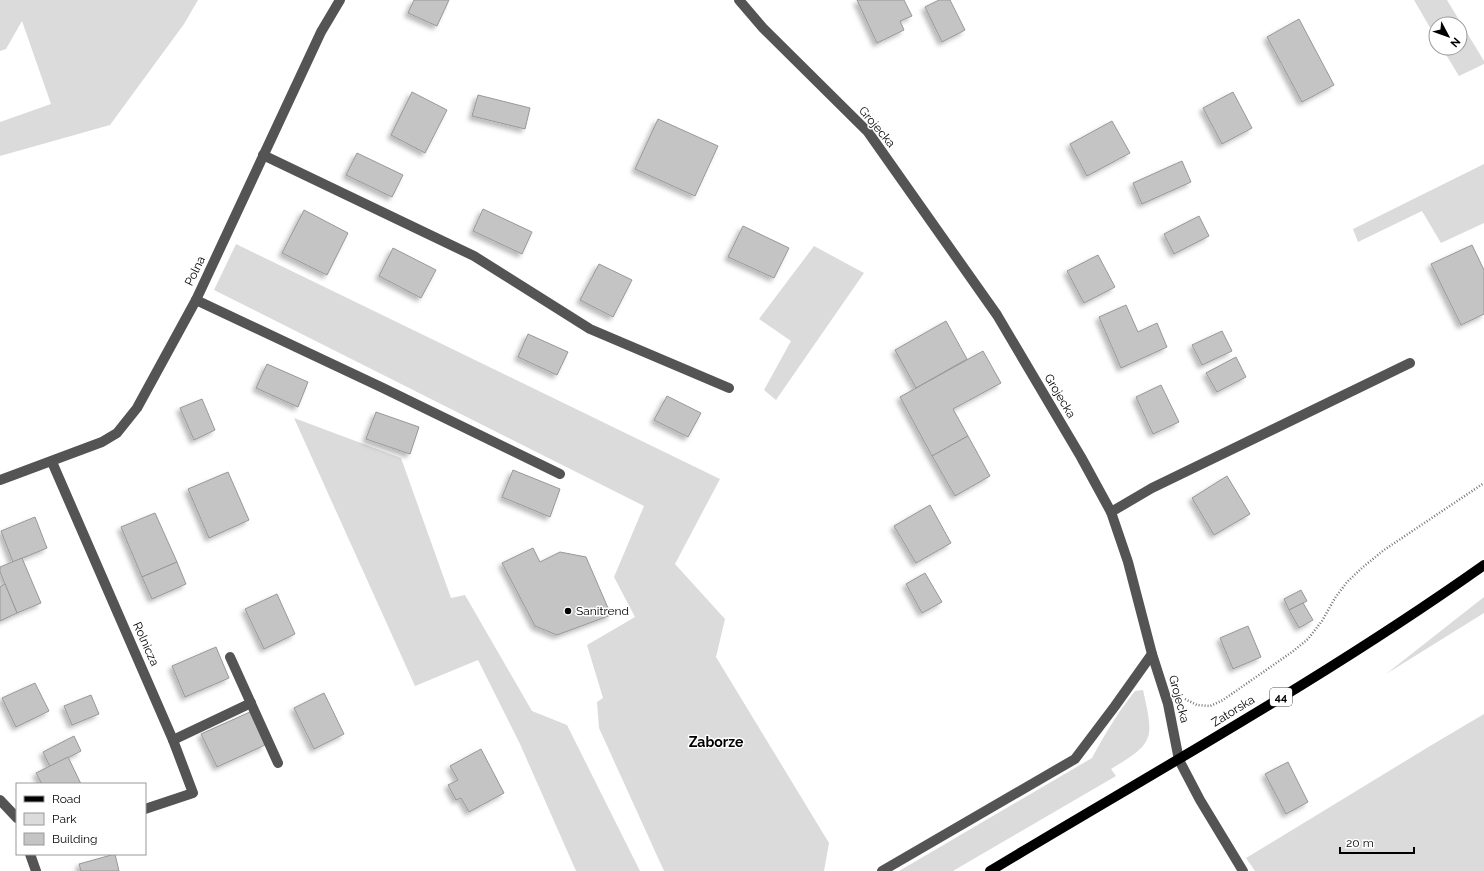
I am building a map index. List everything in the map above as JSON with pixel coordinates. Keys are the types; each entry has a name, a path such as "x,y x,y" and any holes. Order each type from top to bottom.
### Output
{"main road":[{"name":"Zatorska","path":"990,871 1134,785 1179,760 1382,634 1484,565"}],"street":[{"name":"Polna","path":"0,480 52,462 102,442 117,433 137,408 196,300 321,32 340,0"},
{"name":"Grojecka","path":"739,0 763,28 868,132 997,315 1082,457 1112,512 1128,562 1152,654 1168,704 1179,760 1200,800 1243,871"},
{"path":"263,155 474,256 590,330 729,388"},
{"path":"196,300 383,388 560,474"},
{"path":"1112,512 1152,488 1410,363"},
{"name":"Rolnicza","path":"52,462 173,740 192,793 146,809"},
{"path":"882,871 1075,758 1115,706 1152,654"},
{"path":"230,658 278,763"},
{"path":"173,740 251,703"},
{"path":"0,800 16,817"},
{"path":"30,855 36,871"}],"path":[{"path":"1183,698 1197,705 1210,706 1223,700 1250,682 1308,639 1322,621 1335,598 1347,582 1363,566 1384,550 1484,483"}],"green space":[{"path":"0,0 198,0 184,24 110,125 0,156 0,122 51,104 22,21 6,49 0,51"},
{"path":"1414,0 1447,0 1457,16 1428,16 1428,24"},
{"path":"1468,35 1484,61 1484,64 1459,76 1447,56 1468,56"},
{"path":"1484,164 1484,223 1441,243 1422,211 1358,242 1353,229"},
{"path":"236,244 720,479 675,564 725,619 716,657 829,843 824,871 664,871 599,728 597,702 603,698 587,645 635,617 614,577 644,506 214,290"},
{"path":"814,246 864,273 776,400 764,390 791,341 759,319"},
{"path":"294,418 401,458 451,598 465,595 532,711 567,725 640,871 576,871 520,744 478,660 415,686"},
{"path":"1484,597 1484,613 1386,674"},
{"path":"1143,690 1149,719 1148,738 1136,753 1111,769 1116,776 953,871 899,871 1092,758 1112,723 1135,691"},
{"path":"1484,714 1484,871 1255,871 1246,858 1430,746"}],"building":[{"path":"414,0 449,0 437,26 408,13"},
{"path":"857,0 904,0 912,16 900,21 904,30 877,43"},
{"path":"939,0 950,0 965,30 942,42 925,7"},
{"path":"1299,19 1334,85 1302,102 1267,37"},
{"path":"412,92 447,110 425,153 391,135"},
{"path":"1233,92 1252,128 1222,144 1203,108"},
{"path":"478,95 530,108 525,129 472,116"},
{"path":"658,119 718,146 695,196 635,169"},
{"path":"1112,121 1130,153 1087,176 1070,144"},
{"path":"357,153 403,175 392,197 346,175"},
{"path":"1182,161 1191,182 1142,204 1133,183"},
{"path":"483,209 532,232 522,254 473,231"},
{"path":"304,210 348,233 327,275 282,253"},
{"path":"1199,216 1209,236 1174,254 1164,234"},
{"path":"743,226 789,248 774,278 728,257"},
{"path":"1472,245 1484,270 1484,314 1461,325 1431,264"},
{"path":"393,248 436,270 421,298 379,276"},
{"path":"1098,255 1115,287 1084,303 1067,271"},
{"path":"599,264 632,280 613,317 580,300"},
{"path":"1126,305 1138,332 1157,323 1167,347 1121,368 1099,317"},
{"path":"946,321 967,359 916,388 895,350"},
{"path":"1222,331 1232,351 1202,365 1192,345"},
{"path":"528,334 568,352 557,375 518,357"},
{"path":"983,351 1001,383 953,409 968,436 932,456 900,397"},
{"path":"1236,357 1246,377 1217,392 1206,373"},
{"path":"267,364 308,382 298,407 256,388"},
{"path":"1161,385 1179,422 1153,434 1136,397"},
{"path":"667,396 701,413 688,437 654,420"},
{"path":"202,399 215,430 194,440 180,408"},
{"path":"376,412 419,427 410,454 366,439"},
{"path":"968,436 990,476 955,496 932,456"},
{"path":"513,470 560,489 550,517 502,497"},
{"path":"228,472 249,520 209,538 188,489"},
{"path":"1227,476 1250,514 1214,535 1192,498"},
{"path":"930,505 951,543 916,563 894,526"},
{"path":"155,513 177,562 142,577 121,527"},
{"path":"35,517 47,548 13,562 1,531"},
{"path":"533,548 540,562 560,552 586,557 611,615 557,635 535,626 502,563"},
{"path":"22,558 41,603 17,613 0,572 0,567"},
{"path":"177,562 186,584 152,599 142,577"},
{"path":"925,573 942,602 922,613 906,584"},
{"path":"5,584 17,613 0,621 0,587"},
{"path":"1301,590 1307,601 1289,610 1284,599"},
{"path":"277,594 295,634 264,649 245,609"},
{"path":"1303,603 1313,620 1299,628 1289,610"},
{"path":"1248,626 1261,657 1233,669 1220,638"},
{"path":"216,647 229,678 185,697 172,666"},
{"path":"35,683 49,711 16,727 2,698"},
{"path":"324,693 344,734 314,749 294,708"},
{"path":"91,695 99,714 72,725 64,706"},
{"path":"250,712 265,745 217,767 201,734"},
{"path":"74,736 81,751 50,767 43,752"},
{"path":"481,749 504,793 469,812 461,798 456,800 448,785 458,780 450,766"},
{"path":"68,757 81,783 41,783 36,773"},
{"path":"1288,762 1308,802 1286,814 1265,774"},
{"path":"115,855 119,871 81,871 79,864"}],"place":[{"name":"Sanitrend","path":"568,611"}],"district":[{"name":"Zaborze","path":"716,742"}]}
